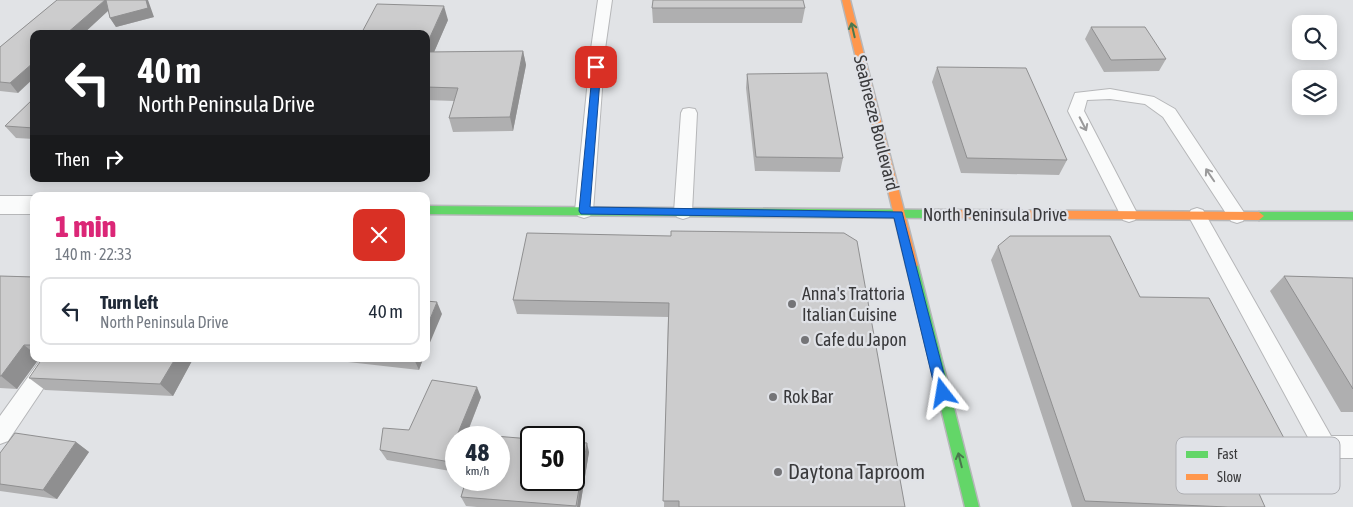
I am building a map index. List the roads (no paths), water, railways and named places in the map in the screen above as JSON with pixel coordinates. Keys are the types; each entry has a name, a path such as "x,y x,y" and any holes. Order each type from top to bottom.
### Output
{"street":[{"name":"Seabreeze Boulevard","path":"846,0 972,507"},
{"path":"0,205 30,205"},
{"name":"North Peninsula Drive","path":"430,210 1353,216"}],"lane":[{"path":"584,211 598,49 606,0"},
{"path":"1129,215 1076,111 1080,96 1110,94 1149,100 1169,113 1237,216"},
{"path":"683,212 689,113"},
{"path":"1197,215 1320,437"},
{"path":"0,434 51,362"},
{"path":"1340,447 1353,447"}],"place":[{"name":"Anna's Trattoria Italian Cuisine","path":"792,304"},
{"name":"Cafe du Japon","path":"805,340"},
{"name":"Rok Bar","path":"773,397"},
{"name":"Daytona Taproom","path":"778,472"}]}
